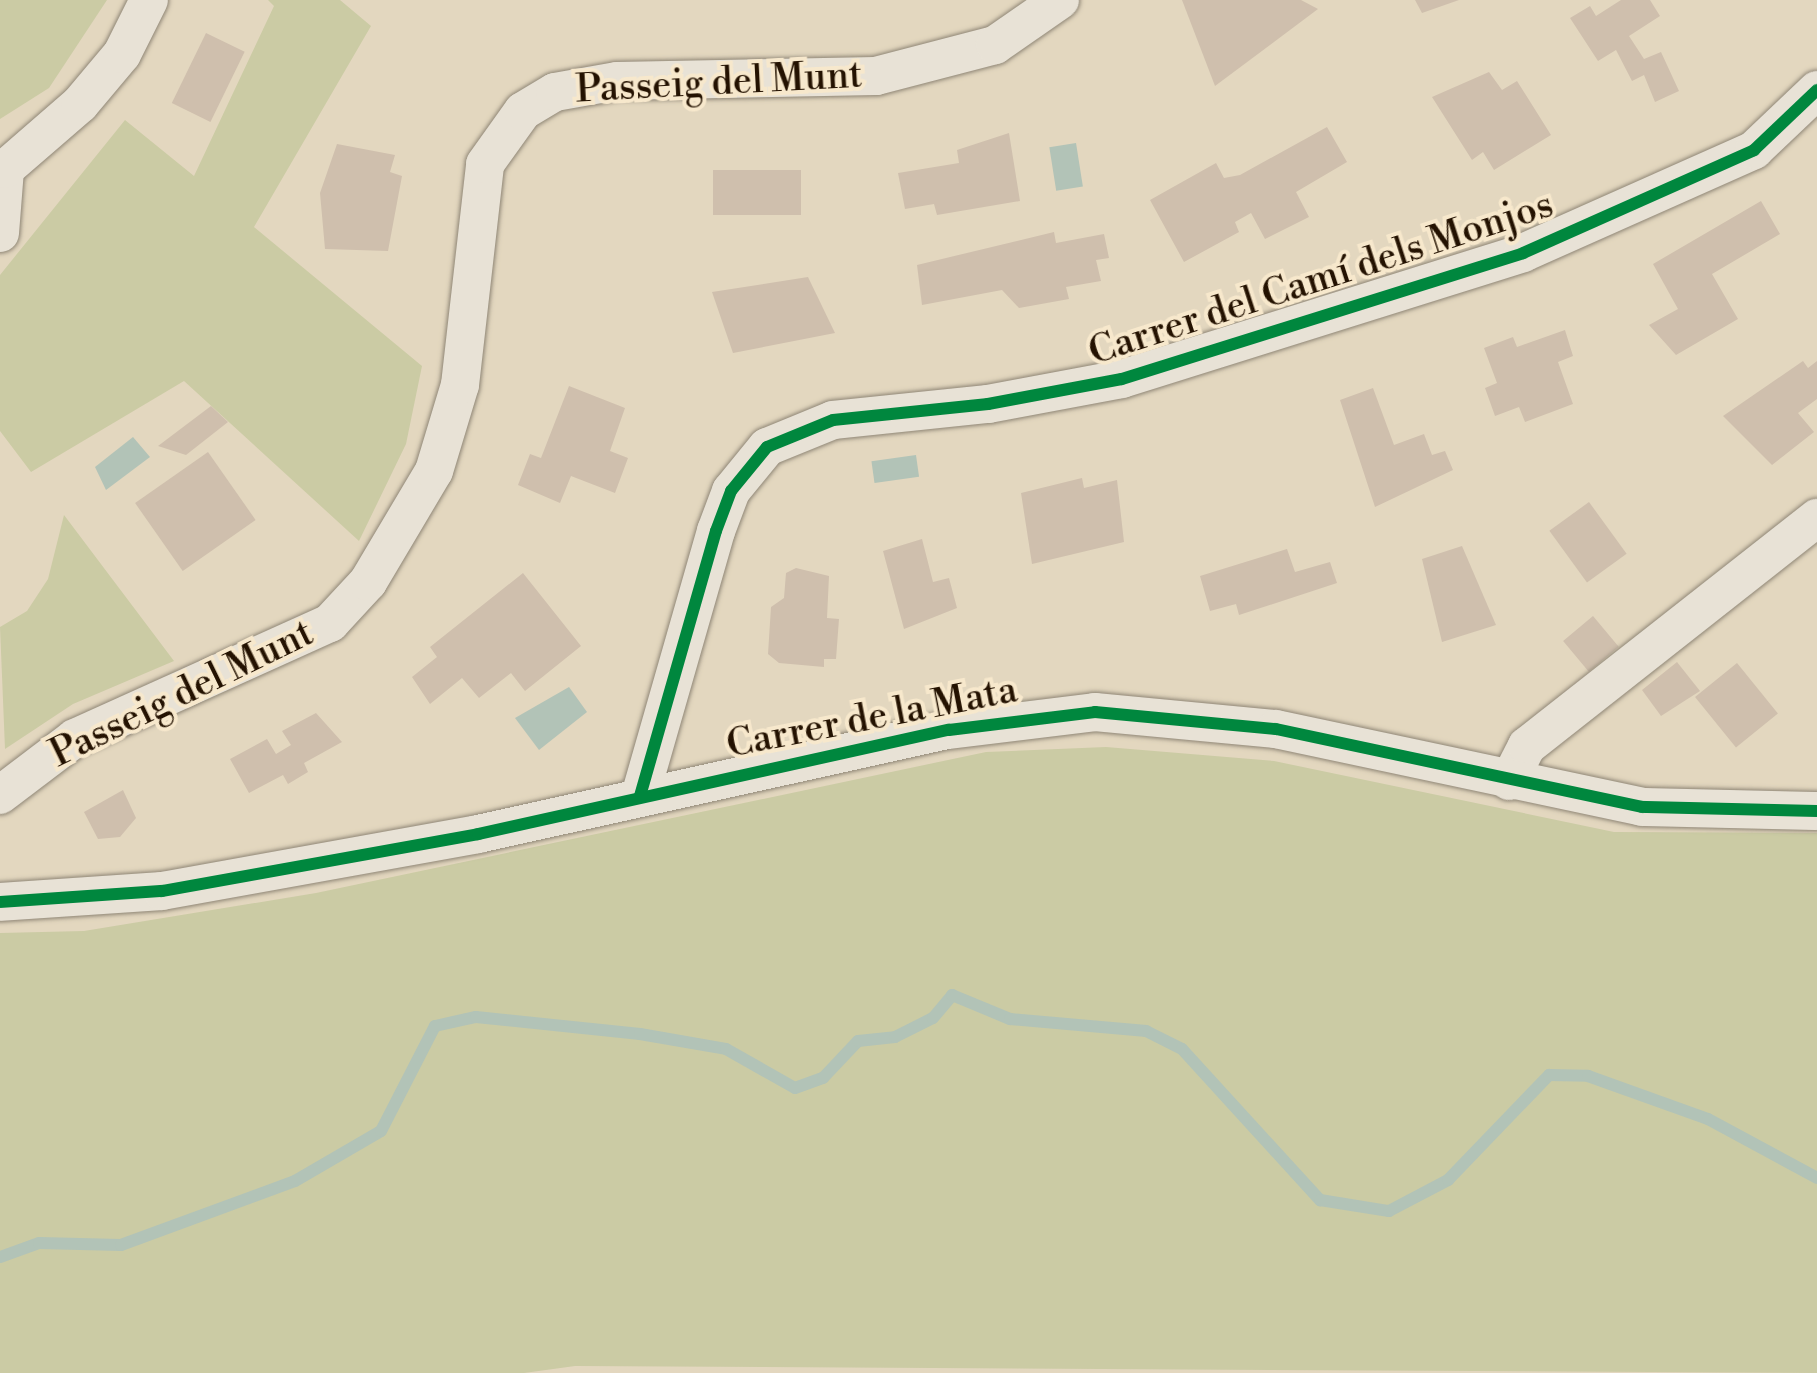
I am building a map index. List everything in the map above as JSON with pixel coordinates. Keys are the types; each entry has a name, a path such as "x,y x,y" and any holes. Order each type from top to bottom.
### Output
{"street":[{"path":"0,233 3,170 80,104 122,54 150,0"},
{"name":"Passeig del Munt","path":"0,796 76,738 330,623 368,582 434,471 460,385 485,164 523,111 555,92 617,81 876,76 995,45 1060,0"},
{"name":"Carrer del Camí dels Monjos","path":"640,796 716,531 731,491 768,447 834,420 988,404 1122,379 1523,254 1754,150 1817,90"},
{"path":"1509,781 1526,746 1817,518"},
{"name":"Carrer de la Mata","path":"0,902 162,891 949,730 1095,712 1276,729 1642,806 1817,811"}],"green space":[{"path":"0,0 107,0 49,88 0,119"},
{"path":"268,0 340,0 371,26 254,227 422,366 406,444 359,541 184,381 31,472 0,431 0,275 125,120 194,176 274,6"},
{"path":"64,515 174,661 73,704 5,749 0,627 27,611 48,579"},
{"path":"1106,747 1274,761 1614,832 1817,833 1817,1373 575,1366 524,1373 0,1373 0,933 84,931 316,893 986,752"}],"shaded area":[{"path":"1076,143 1083,186 1056,191 1049,147"},
{"path":"133,437 150,457 106,490 95,467"},
{"path":"916,455 919,477 874,483 871,461"},
{"path":"569,687 587,712 539,750 515,718"}],"building":[{"path":"1182,0 1301,0 1318,9 1215,86"},
{"path":"1415,0 1459,0 1422,13"},
{"path":"1621,0 1650,0 1660,16 1629,36 1644,59 1661,52 1679,91 1655,102 1644,75 1632,81 1616,50 1598,61 1570,18 1590,6 1596,16"},
{"path":"206,33 245,52 210,122 172,103"},
{"path":"1489,72 1502,90 1517,81 1551,135 1494,170 1483,152 1472,160 1432,97"},
{"path":"1327,127 1347,162 1296,192 1309,217 1265,239 1251,213 1235,222 1239,232 1184,262 1150,200 1216,163 1224,178 1240,175"},
{"path":"1009,133 1020,201 937,215 934,204 905,209 898,173 959,163 957,150"},
{"path":"337,144 395,155 390,172 402,176 388,251 325,249 320,193"},
{"path":"713,170 801,170 801,215 713,215"},
{"path":"1761,201 1780,234 1712,274 1738,319 1676,355 1649,325 1678,309 1653,264"},
{"path":"1054,232 1056,243 1104,234 1109,258 1096,260 1101,281 1066,287 1069,299 1019,308 1002,290 922,305 917,265"},
{"path":"808,277 835,333 733,353 712,292"},
{"path":"1565,330 1573,356 1558,362 1573,404 1525,422 1519,407 1495,416 1485,388 1497,383 1484,348 1513,337 1517,347"},
{"path":"1803,361 1808,368 1817,361 1817,399 1798,413 1814,432 1772,465 1723,416"},
{"path":"569,386 625,408 610,451 628,458 615,493 571,476 560,503 518,485 530,454 541,458"},
{"path":"1373,388 1394,445 1424,434 1432,455 1445,451 1453,470 1375,507 1340,400"},
{"path":"211,406 228,422 186,455 158,446"},
{"path":"208,452 256,520 183,571 135,503"},
{"path":"1082,478 1084,488 1117,480 1124,542 1032,564 1021,493"},
{"path":"1589,502 1627,554 1587,583 1549,531"},
{"path":"922,539 933,582 949,578 957,608 904,629 883,551"},
{"path":"1462,546 1496,625 1442,642 1422,559"},
{"path":"1287,549 1295,572 1330,562 1337,583 1239,615 1236,604 1210,611 1200,576"},
{"path":"796,568 829,576 827,618 839,619 836,659 824,659 824,667 779,663 768,654 771,607 784,598 786,573"},
{"path":"523,573 581,646 525,691 511,673 479,698 462,678 430,704 412,677 437,657 430,647"},
{"path":"1593,616 1619,647 1589,672 1563,641"},
{"path":"1677,662 1700,691 1661,716 1642,690"},
{"path":"1737,663 1778,714 1736,747 1695,697"},
{"path":"316,713 342,742 304,763 308,772 288,784 283,775 249,793 230,759 267,739 276,754 291,745 282,731"},
{"path":"123,790 136,818 120,837 98,839 84,812"}],"waterway":[{"path":"0,1257 39,1243 121,1245 295,1181 381,1131 435,1026 476,1017 640,1034 726,1049 795,1088 823,1078 858,1041 895,1037 933,1018 952,995 1010,1019 1146,1031 1182,1049 1320,1200 1389,1211 1448,1180 1549,1075 1588,1076 1708,1119 1817,1178"}],"cycle path":[{"path":"640,796 716,531 731,491 767,447 833,420 988,404 1122,379 1523,253 1754,150 1817,90"},
{"path":"0,902 162,891 478,834 949,730 1095,712 1276,729 1642,807 1817,811"}]}
